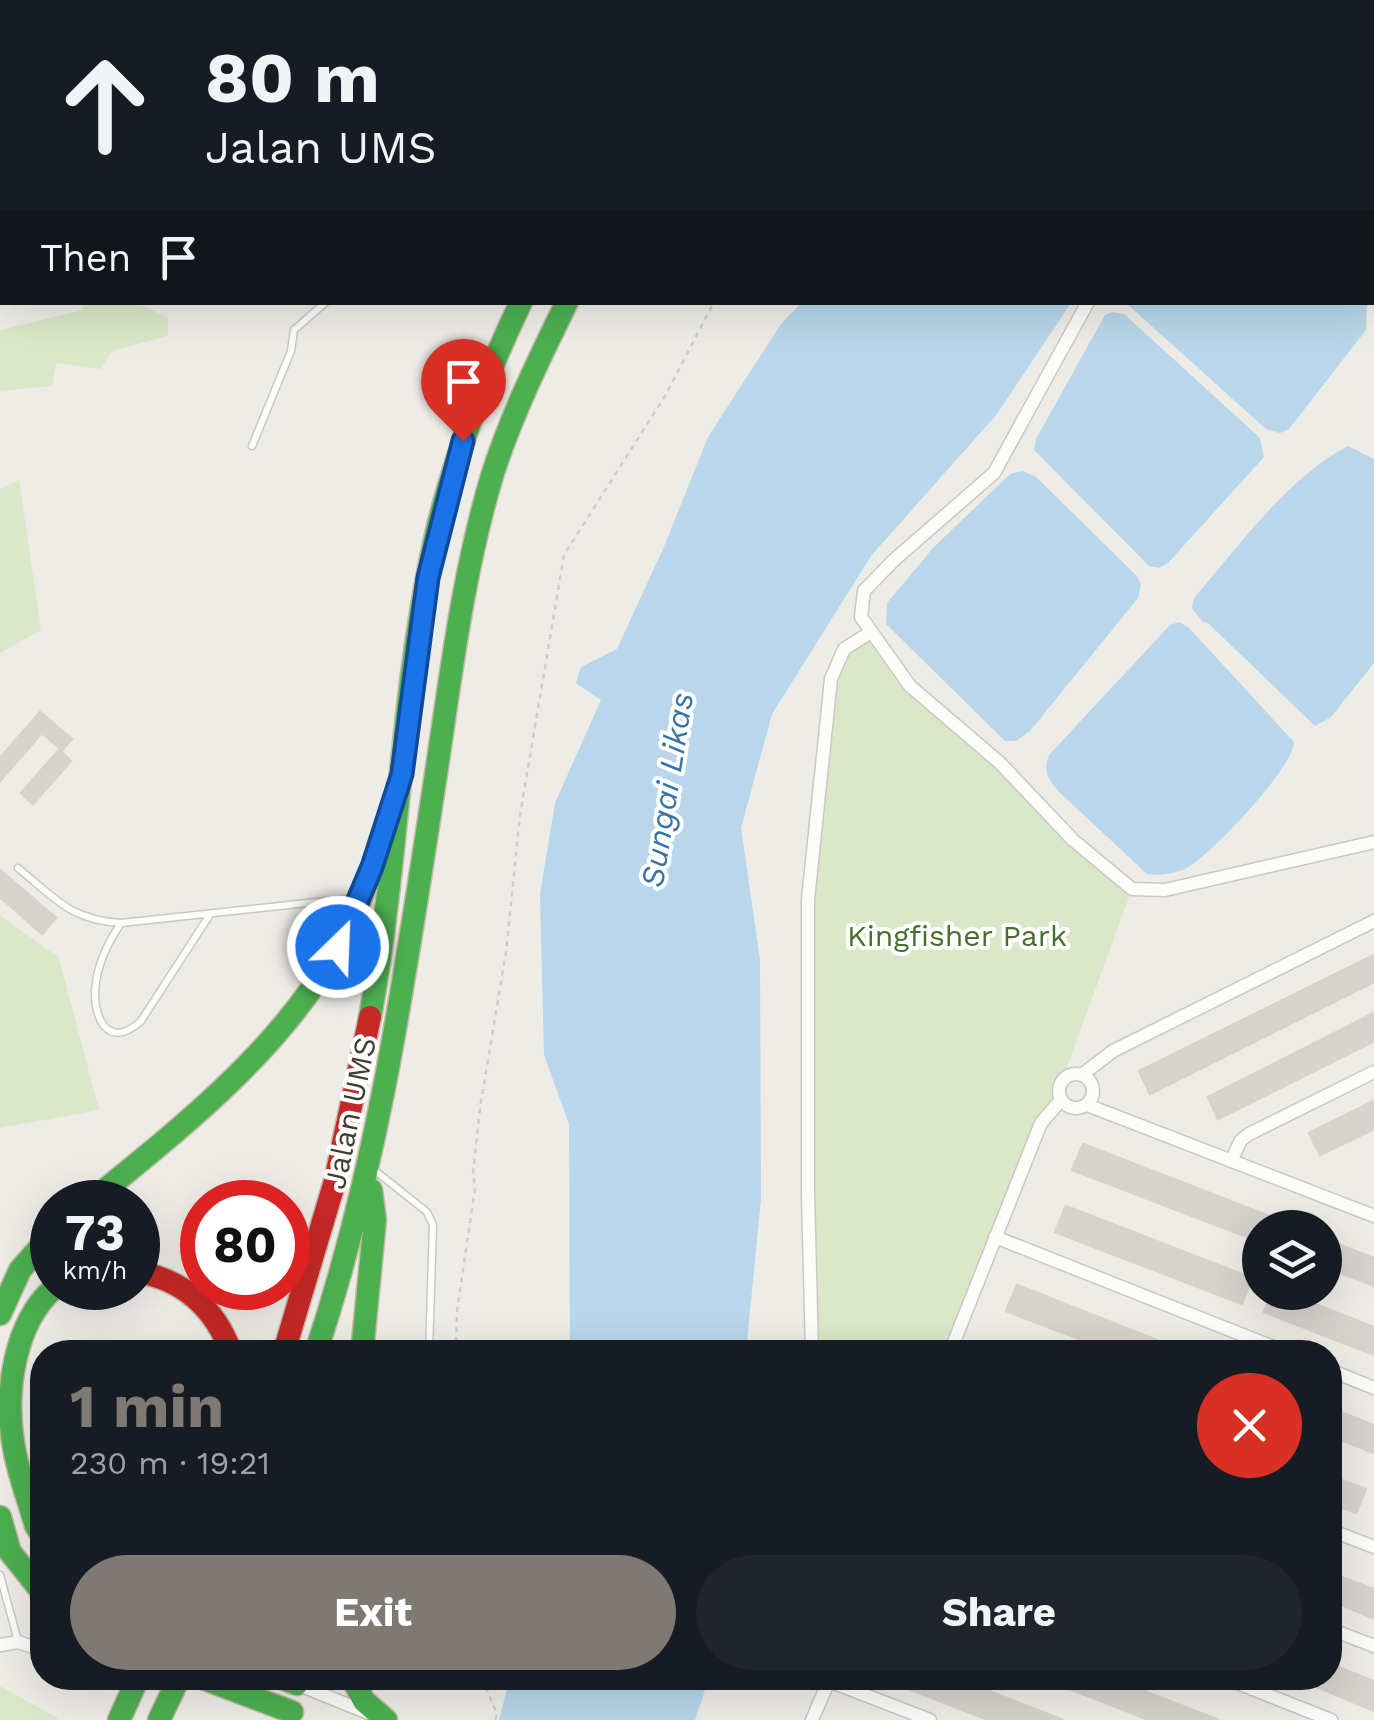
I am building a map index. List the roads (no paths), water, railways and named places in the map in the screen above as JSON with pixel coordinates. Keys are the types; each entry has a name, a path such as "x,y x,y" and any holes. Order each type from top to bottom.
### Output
{"highway":[{"name":"Jalan UMS","path":"288,1340 331,1206 356,1100 390,887 428,578 471,413 520,305"},
{"name":"Jalan UMS","path":"320,1340 371,1175 390,1084 466,582 486,496 506,438 567,305"},
{"path":"116,1180 223,1088 290,1021 338,947 360,897 402,774"},
{"path":"363,1340 375,1220 371,1175"},
{"path":"0,1314 13,1278 30,1254"},
{"path":"160,1277 193,1293 227,1340"},
{"path":"30,1502 11,1427 20,1347 36,1310"},
{"path":"0,1517 10,1552 30,1577"},
{"path":"119,1720 129,1690"},
{"path":"158,1720 173,1690"},
{"path":"234,1690 297,1714"},
{"path":"359,1690 386,1720"}],"street":[{"path":"1086,305 994,473 894,560 864,592 861,617 910,686 1000,763 1073,840 1132,889 1165,890 1374,842"},
{"path":"812,1340 808,900 830,679 844,649 871,632"},
{"path":"1083,1074 1092,1082 1094,1095 1087,1105 1078,1109 1068,1107 1059,1090 1063,1080 1072,1074 1083,1074 1113,1051 1374,921"},
{"path":"1231,1161 1241,1140 1249,1134 1374,1072"},
{"path":"955,1340 1041,1123 1061,1100"},
{"path":"1087,1105 1374,1216"},
{"path":"995,1237 1256,1340"},
{"path":"1342,1375 1374,1388"},
{"path":"1342,1535 1374,1548"},
{"path":"1342,1634 1374,1646"},
{"path":"0,1645 18,1642 30,1646"},
{"path":"313,1690 386,1720"},
{"path":"812,1720 825,1690"},
{"path":"857,1690 930,1720"},
{"path":"1255,1690 1331,1720"}],"lane":[{"path":"252,446 291,351 294,330 323,305"},
{"path":"18,868 76,915 96,922 209,915 360,897"},
{"path":"121,923 108,942 96,983 98,1016 105,1028 115,1033 128,1032 141,1020 209,915"},
{"path":"371,1175 427,1212 433,1225 429,1340"},
{"path":"0,1575 18,1642"}],"water":[{"name":"Sungai Likas","path":"799,305 1070,305 997,414 871,556 772,714 741,828 760,960 761,1199 747,1340 570,1340 569,1124 544,1055 540,894 555,803 601,700 576,683 581,667 617,649 708,437 781,324"},
{"path":"1128,305 1367,305 1366,330 1289,429 1280,433 1266,429"},
{"path":"1124,314 1260,438 1264,457 1168,563 1159,568 1149,566 1034,450 1036,439 1105,315"},
{"path":"1348,446 1374,459 1374,663 1331,717 1315,726 1192,608 1194,598 1285,494"},
{"path":"1022,471 1035,476 1137,576 1141,585 1138,598 1030,731 1016,741 1005,741 886,624 887,603 933,548 1010,474"},
{"path":"1179,622 1189,628 1294,742 1291,754 1266,790 1213,847 1187,868 1152,875 1058,791 1046,766 1049,755 1170,625"},
{"path":"507,1690 705,1690 695,1720 499,1720"}],"park label":[{"name":"Kingfisher Park","path":"957,935"}]}
